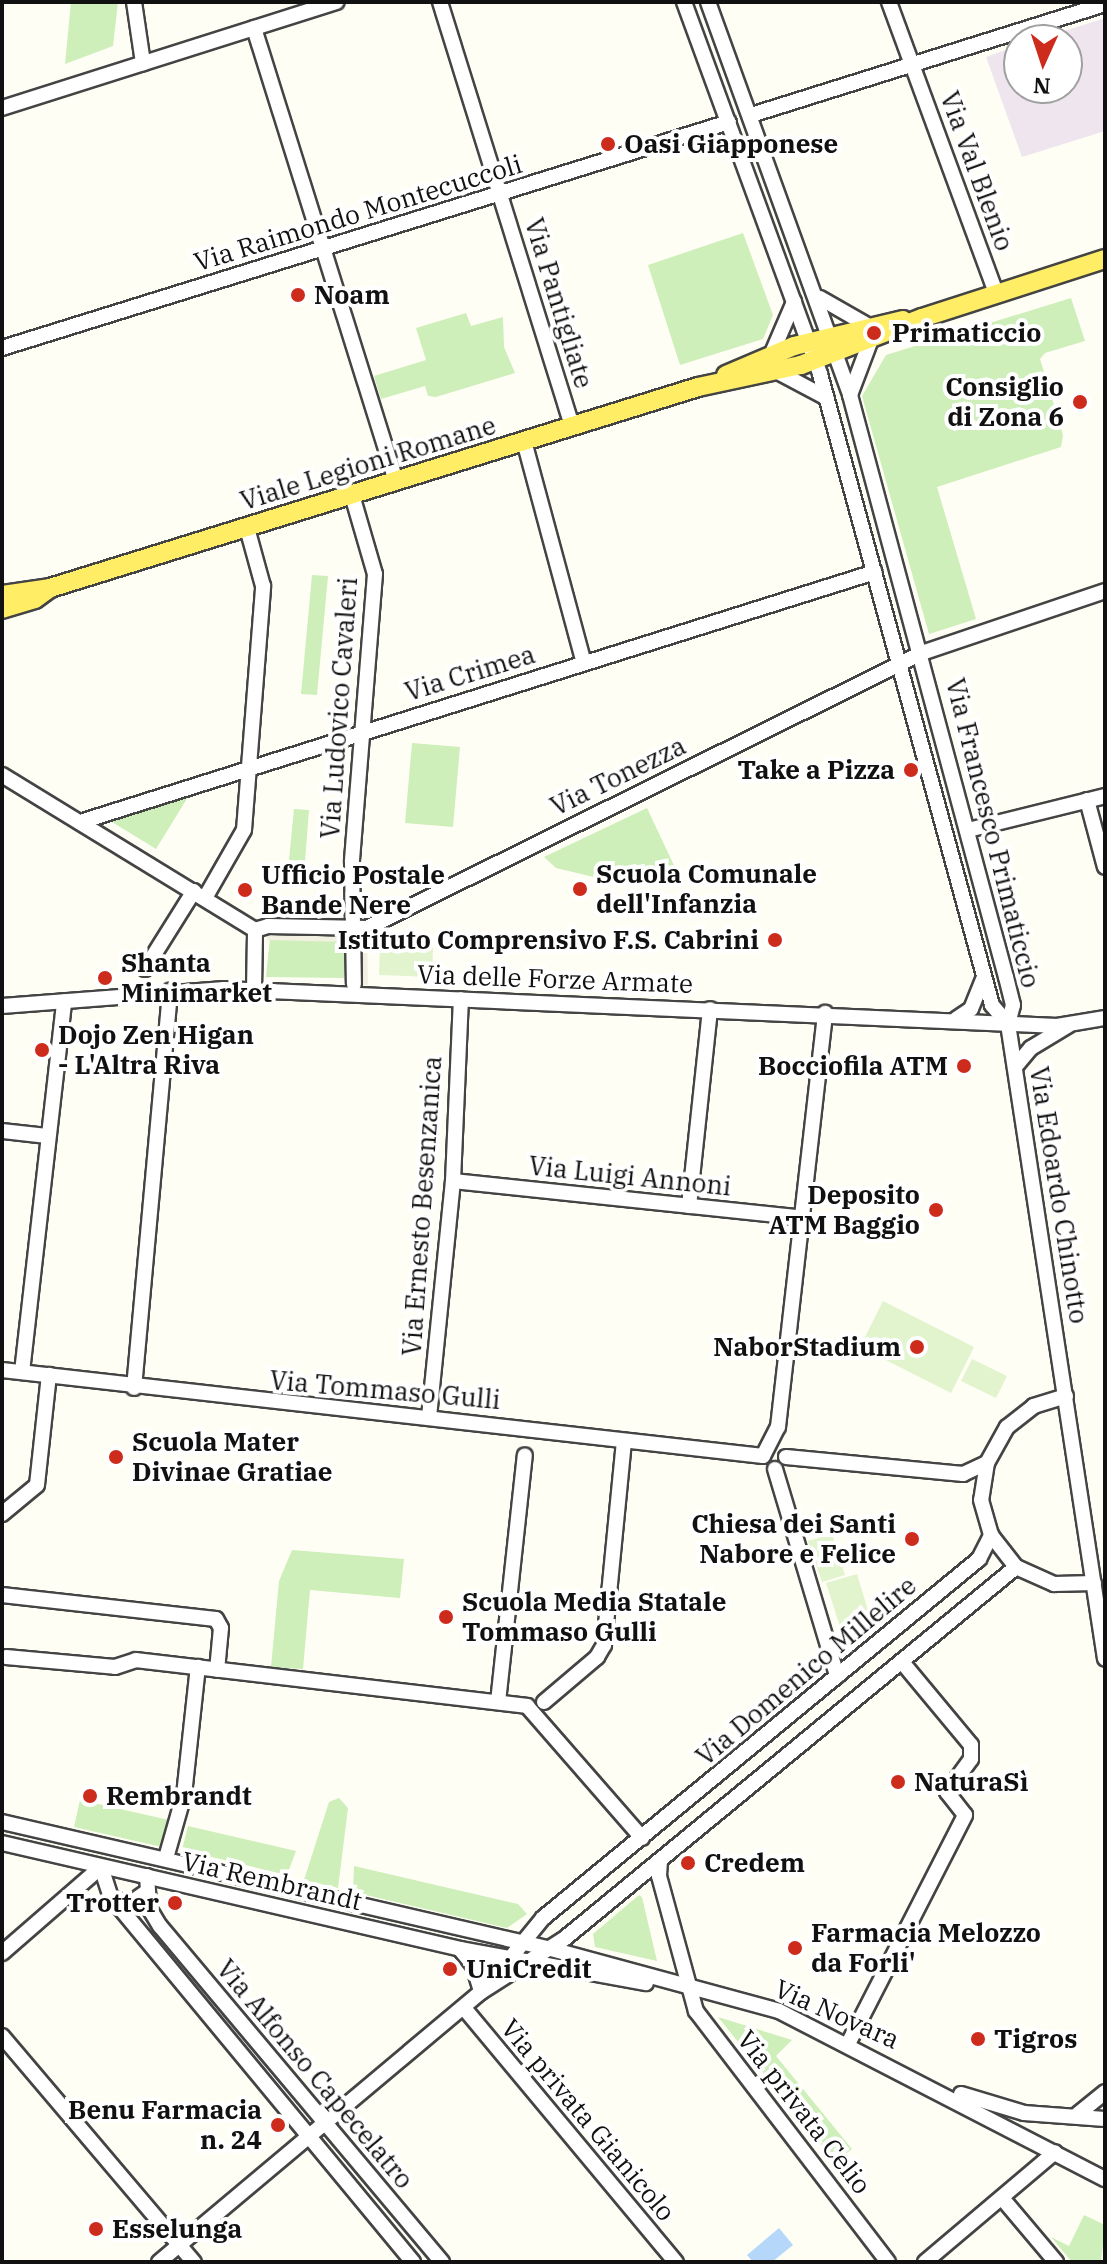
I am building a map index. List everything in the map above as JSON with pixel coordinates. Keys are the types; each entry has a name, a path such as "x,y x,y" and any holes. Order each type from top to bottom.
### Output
{"main road":[{"name":"Viale Legioni Romane","path":"702,386 772,353 830,335 868,334 1105,259"},
{"name":"Viale Legioni Romane","path":"2,595 50,588 702,386 778,372 836,355 868,334"},
{"name":"Viale Legioni Romane","path":"2,609 35,599 50,588"}],"street":[{"path":"134,2 143,63"},
{"path":"2,108 337,2"},
{"name":"Via Pantigliate","path":"440,2 572,426"},
{"path":"684,2 815,361"},
{"path":"708,2 817,295 836,355"},
{"name":"Via Val Blenio","path":"889,2 996,293"},
{"path":"729,122 737,111 751,115 1105,4"},
{"path":"254,28 396,481"},
{"name":"Via Raimondo Montecuccoli","path":"2,348 729,122"},
{"path":"817,295 868,334 850,395"},
{"path":"772,353 794,302"},
{"name":"Via Francesco Primaticcio","path":"836,355 922,653 983,886 1013,1005 1008,1024"},
{"name":"Via Francesco Primaticcio","path":"815,361 901,662 992,1005 1008,1024"},
{"path":"778,372 827,398"},
{"path":"838,435 846,427 860,433"},
{"path":"524,441 584,663"},
{"name":"Via Ludovico Cavaleri","path":"352,495 375,574 352,862 354,984"},
{"path":"145,969 243,836 263,586 247,528"},
{"name":"Via Crimea","path":"80,822 875,572"},
{"name":"Via Tonezza","path":"255,930 268,926 367,928 901,662 1105,591"},
{"path":"890,623 901,626 911,617"},
{"path":"923,743 934,748 943,740"},
{"path":"929,764 935,757 948,760"},
{"path":"2,775 255,930 254,990"},
{"path":"968,830 1105,796"},
{"path":"1087,800 1105,867"},
{"path":"963,889 974,893 983,886"},
{"path":"955,1019 971,1009 984,974"},
{"name":"Via delle Forze Armate","path":"2,1006 170,991 254,990 825,1013 1008,1024 1069,1025 1105,1018"},
{"path":"134,1388 170,991"},
{"name":"Via Ernesto Besenzanica","path":"429,1417 453,1181 461,999"},
{"path":"22,1372 64,1001"},
{"path":"689,1206 710,1009"},
{"path":"825,1013 778,1427 766,1452 766,1465 775,1469 837,1676"},
{"name":"Via Edoardo Chinotto","path":"1008,1024 1105,1659"},
{"path":"1015,1067 1031,1048 1069,1025"},
{"path":"2,1131 47,1136"},
{"name":"Via Luigi Annoni","path":"453,1181 803,1218"},
{"name":"Via Tommaso Gulli","path":"2,1370 134,1388 429,1417 624,1442 766,1452"},
{"path":"2,1514 37,1485 49,1375"},
{"path":"981,1500 987,1463 999,1438 1019,1416 1066,1396"},
{"path":"544,1702 602,1651 624,1442"},
{"path":"766,1452 780,1447 786,1457"},
{"path":"498,1702 525,1455"},
{"path":"786,1457 963,1474 987,1463"},
{"path":"775,1469 786,1457"},
{"path":"963,1474 981,1500 991,1535 1016,1567 1054,1584 1094,1583"},
{"name":"Via Domenico Millelire","path":"527,1953 543,1918 979,1559 991,1535"},
{"name":"Via Domenico Millelire","path":"527,1953 551,1949 1016,1567"},
{"path":"2,1595 216,1619 221,1628 217,1670"},
{"path":"6,1657 109,1667 136,1660 498,1702 532,1710 642,1838"},
{"path":"849,2042 965,1815 947,1792 971,1759 971,1745 902,1662"},
{"path":"166,1858 184,1795 198,1667"},
{"name":"Via Rembrandt","path":"2,1822 166,1858 527,1953"},
{"name":"Via Rembrandt","path":"2,1843 509,1958"},
{"name":"Via privata Celio","path":"660,1861 659,1876 696,2011 888,2262"},
{"path":"2,1953 101,1867"},
{"name":"Via Alfonso Capecelatro","path":"101,1867 111,1897 312,2135 410,2261"},
{"name":"Via Alfonso Capecelatro","path":"147,1876 146,1892 151,1912 442,2262"},
{"path":"135,1926 141,1912 151,1912 163,1880"},
{"path":"111,1897 129,1904 146,1892"},
{"path":"460,1949 473,1965 484,1989"},
{"path":"484,1989 509,1958 551,1949 667,1984"},
{"path":"527,1953 615,1980 667,1984"},
{"path":"159,2262 527,1953"},
{"name":"Via Novara","path":"667,1984 779,2011 849,2042 1105,2179"},
{"name":"Via privata Gianicolo","path":"464,2008 676,2262"},
{"path":"2,2036 194,2262"},
{"name":"Via Novara","path":"918,2078 1000,2108 1105,2119"},
{"path":"1078,2114 1105,2092"},
{"path":"925,2262 1055,2152"},
{"path":"1002,2198 1056,2262"}],"shaded area":[{"path":"1105,18 1105,131 1022,157 986,57 1003,51 1003,104 1083,104 1083,25"},
{"path":"268,914 346,917 367,928 368,985 344,984 345,942 267,940"}],"green space":[{"path":"71,2 118,2 113,46 65,64"},
{"path":"743,233 773,315 763,339 680,365 648,265"},
{"path":"1071,298 1085,341 1045,353 1040,359 1063,435 1061,447 937,487 976,619 929,634 862,396 886,355"},
{"path":"466,313 471,326 503,317 504,347 515,373 436,397 428,396 425,386 381,399 374,376 426,360 416,328"},
{"path":"312,575 328,576 317,695 301,694"},
{"path":"412,743 460,747 453,827 405,823"},
{"path":"188,797 156,849 112,822 112,820"},
{"path":"647,808 678,874 598,878 556,868 544,857"},
{"path":"294,809 309,810 305,861 289,860"},
{"path":"270,938 342,940 346,946 344,978 266,977"},
{"path":"380,946 433,947 432,977 379,975"},
{"name":"NaborStadium","path":"883,1301 974,1347 951,1393 860,1347"},
{"path":"972,1359 1007,1376 996,1398 961,1381"},
{"path":"832,1534 845,1575 822,1582 808,1541"},
{"path":"292,1550 404,1559 400,1598 310,1590 303,1669 271,1667 279,1581"},
{"path":"857,1574 873,1627 843,1636 826,1583"},
{"path":"339,1798 348,1808 338,1888 304,1880 329,1802"},
{"path":"80,1800 169,1820 162,1847 74,1827"},
{"path":"188,1826 296,1851 287,1875 182,1850"},
{"path":"354,1866 518,1904 527,1914 507,1928 353,1892"},
{"path":"639,1895 657,1961 595,1947 593,1934"},
{"path":"718,2017 792,2040 776,2056 852,2149 835,2162"},
{"path":"1084,2215 1105,2225 1101,2262 1072,2262 1051,2237 1069,2246"}],"water":[{"path":"779,2228 793,2245 772,2262 753,2262 747,2255"}],"place":[{"name":"Oasi Giapponese","path":"608,144"},
{"name":"Noam","path":"298,295"},
{"name":"Primaticcio","path":"874,333"},
{"name":"Consiglio di Zona 6","path":"1080,402"},
{"name":"Take a Pizza","path":"911,770"},
{"name":"Scuola Comunale dell'Infanzia","path":"580,889"},
{"name":"Ufficio Postale Bande Nere","path":"245,890"},
{"name":"Istituto Comprensivo F.S. Cabrini","path":"775,940"},
{"name":"Shanta Minimarket","path":"105,978"},
{"name":"Dojo Zen Higan - L'Altra Riva","path":"42,1050"},
{"name":"Bocciofila ATM","path":"964,1066"},
{"name":"Deposito ATM Baggio","path":"936,1210"},
{"name":"NaborStadium","path":"917,1347"},
{"name":"Scuola Mater Divinae Gratiae","path":"116,1457"},
{"name":"Chiesa dei Santi Nabore e Felice","path":"912,1539"},
{"name":"Scuola Media Statale Tommaso Gulli","path":"446,1617"},
{"name":"NaturaSì","path":"898,1782"},
{"name":"Rembrandt","path":"90,1796"},
{"name":"Credem","path":"688,1863"},
{"name":"Trotter","path":"175,1903"},
{"name":"Farmacia Melozzo da Forli'","path":"795,1948"},
{"name":"UniCredit","path":"450,1969"},
{"name":"Tigros","path":"978,2039"},
{"name":"Benu Farmacia n. 24","path":"278,2125"},
{"name":"Esselunga","path":"96,2229"}]}
